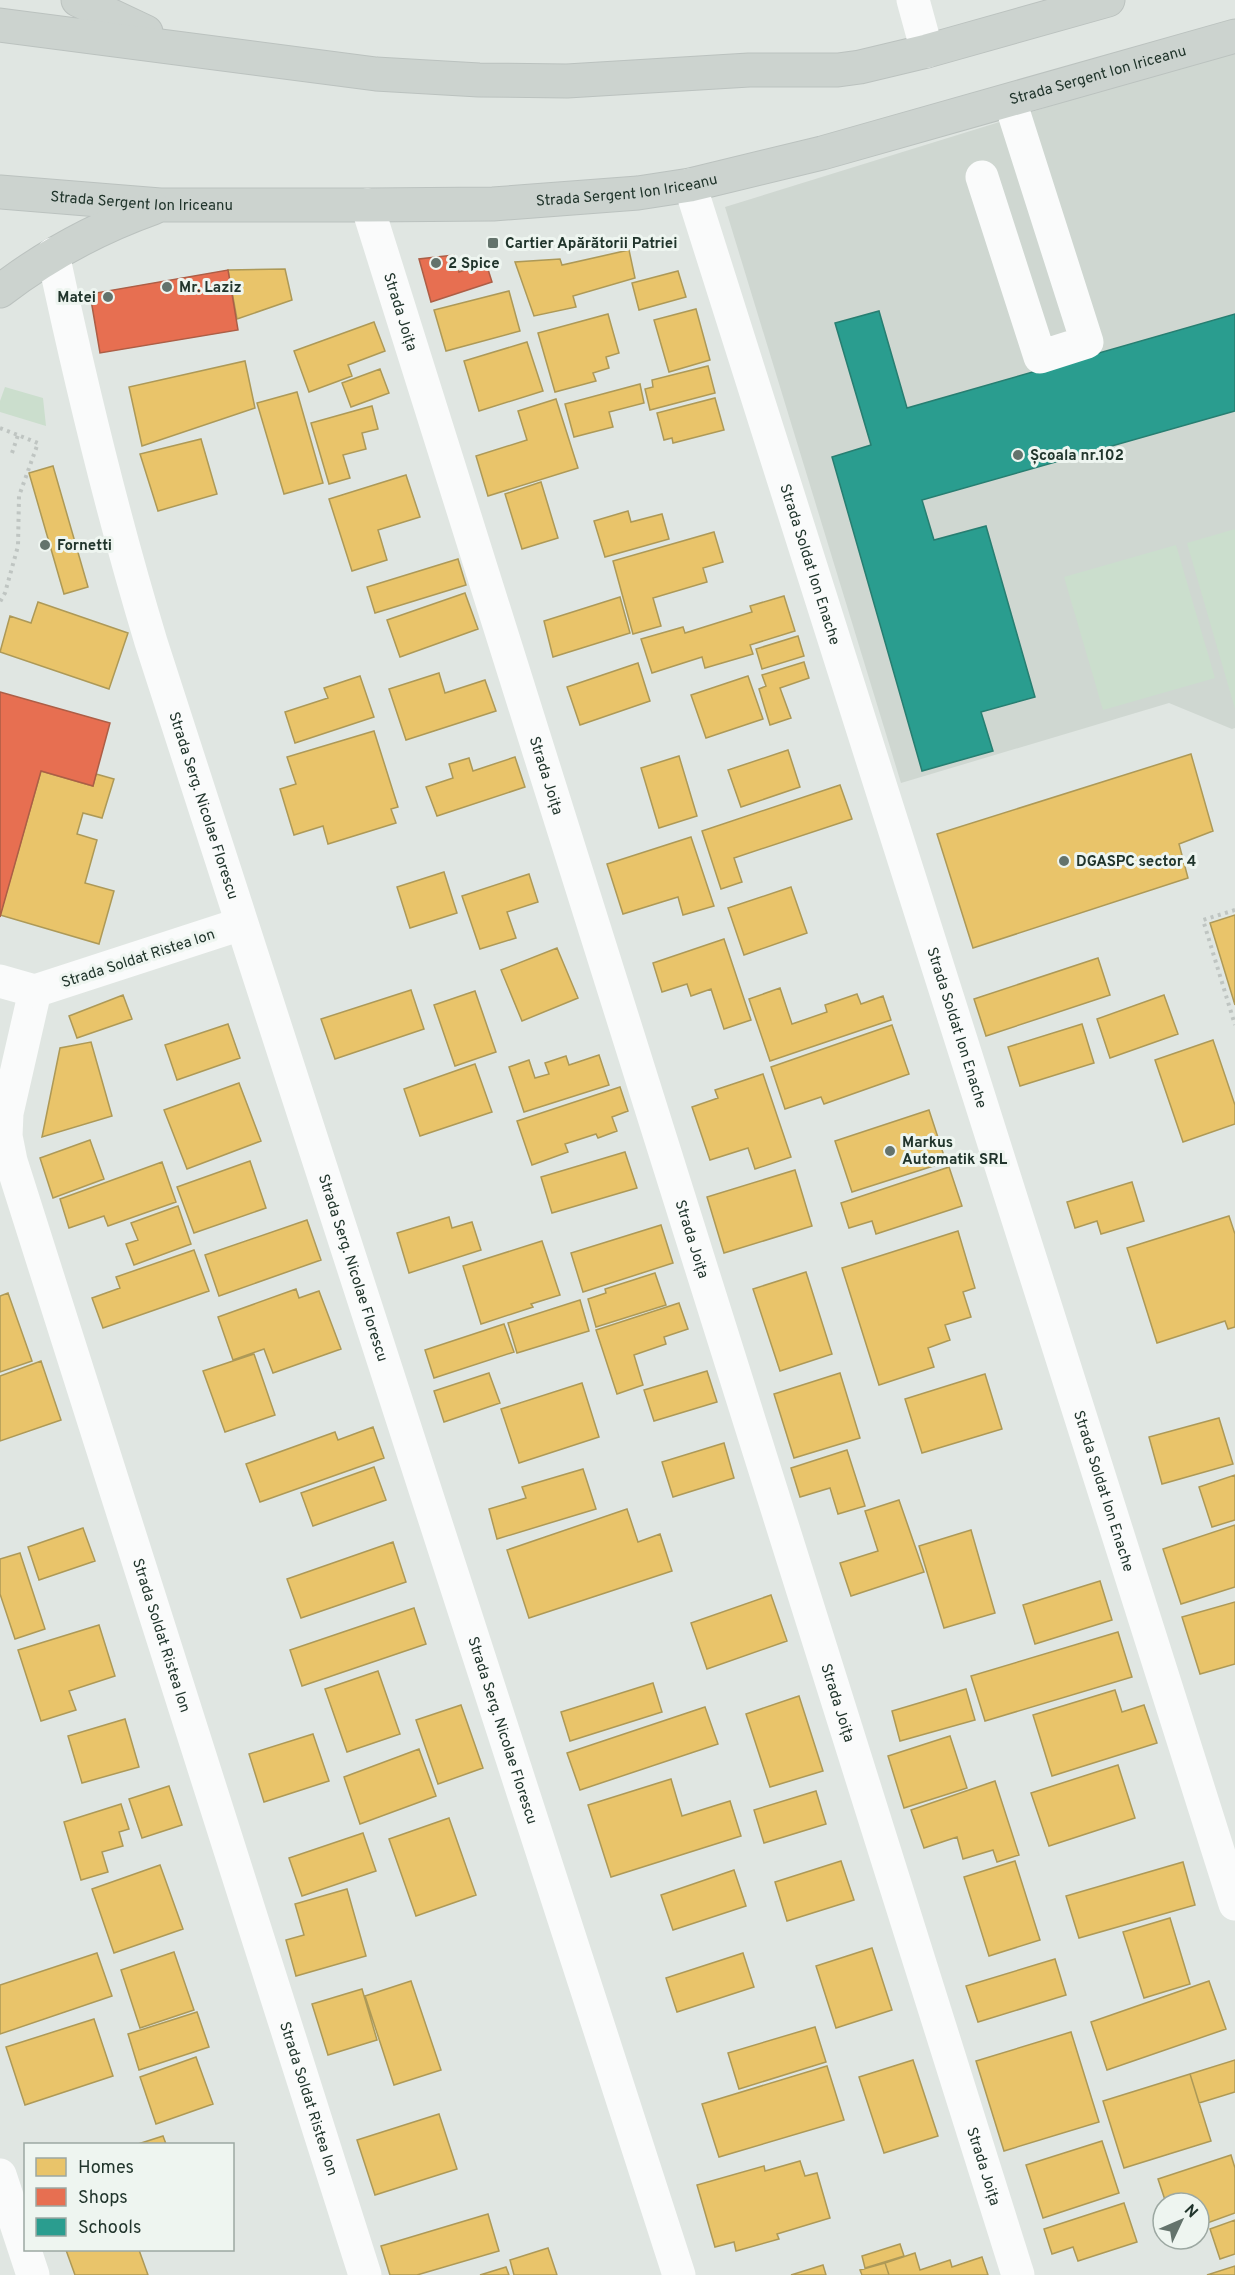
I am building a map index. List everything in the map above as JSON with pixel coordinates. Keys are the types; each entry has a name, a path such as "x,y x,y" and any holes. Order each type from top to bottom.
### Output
{"main road":[{"path":"78,0 111,17 184,48"},
{"path":"0,25 376,74 517,81 603,80 750,70 838,70 886,62 1108,0"},
{"name":"Strada Sergent Ion Iriceanu","path":"0,192 160,205 367,206 493,204 638,193 690,185 822,153 1235,36"},
{"path":"0,291 53,254 92,232 160,205"}],"street":[{"path":"913,0 927,51"},
{"path":"982,177 1040,357 1087,342 1010,101"},
{"name":"Strada Soldat Ion Enache","path":"690,185 1235,1904"},
{"name":"Strada Joița","path":"367,206 1018,2275"},
{"name":"Strada Serg. Nicolae Florescu","path":"53,254 82,392 115,521 151,642 679,2275"},
{"name":"Strada Soldat Ristea Ion","path":"241,924 35,991 7,1113 6,1136 11,1161 365,2275"},
{"path":"0,981 35,991"},
{"path":"0,2175 24,2248"},
{"path":"25,2251 33,2275"}],"path":[{"path":"0,428 38,443 19,496 18,546 5,593 0,602"},
{"path":"12,453 18,435"},
{"path":"1235,910 1203,920 1235,1025"}],"shaded area":[{"name":"Școala nr.102","path":"1235,49 1235,728 1232,729 1169,703 901,783 725,207"}],"green space":[{"path":"5,387 43,398 46,426 0,412 0,401"},
{"path":"1235,529 1235,709 1187,543"},
{"path":"1176,545 1215,678 1103,710 1064,577"}],"building: Homes":[{"path":"629,250 635,278 573,296 576,307 534,316 515,262 560,259 562,265"},
{"path":"285,269 292,300 237,319 228,270"},
{"path":"678,271 686,297 639,310 632,283"},
{"path":"509,291 520,331 446,351 434,310"},
{"path":"696,309 710,360 669,372 654,320"},
{"path":"608,314 619,353 606,357 609,368 593,373 596,381 555,392 538,333"},
{"path":"374,322 385,351 348,365 352,376 309,392 294,351"},
{"path":"527,342 543,391 479,411 464,361"},
{"path":"245,361 255,408 142,446 129,387"},
{"path":"708,366 715,393 650,410 645,389 653,387 652,380"},
{"path":"380,369 389,393 351,407 342,383"},
{"path":"640,384 644,403 609,412 613,427 574,437 565,404"},
{"path":"297,392 323,483 284,494 257,403"},
{"path":"715,398 724,430 673,443 672,438 664,440 657,413"},
{"path":"556,399 578,468 488,496 476,456 527,440 518,411"},
{"path":"372,406 378,429 362,433 366,449 343,455 350,478 329,484 311,423"},
{"path":"201,439 217,494 158,511 140,454"},
{"path":"53,466 88,587 64,594 29,473"},
{"path":"406,475 420,517 378,530 387,560 352,571 329,499"},
{"path":"541,482 558,538 522,549 505,494"},
{"path":"628,511 631,522 662,514 669,539 605,557 594,521"},
{"path":"714,532 723,562 703,568 707,582 653,598 661,626 633,634 613,561"},
{"path":"458,559 466,585 375,613 367,587"},
{"path":"465,593 478,629 400,657 387,620"},
{"path":"784,596 795,631 750,645 753,654 705,668 702,657 652,673 641,639 683,627 685,633 752,612 750,606"},
{"path":"620,597 630,633 553,657 544,621"},
{"path":"38,602 128,633 109,689 0,652 10,616 31,623"},
{"path":"798,636 804,656 762,669 756,649"},
{"path":"804,662 809,678 780,688 791,718 770,725 759,689 766,686 762,675"},
{"path":"638,663 650,701 580,725 567,687"},
{"path":"439,673 445,693 485,680 496,711 406,740 389,689"},
{"path":"360,676 374,717 295,743 285,712 328,698 324,688"},
{"path":"748,676 763,719 706,738 691,695"},
{"path":"374,731 398,807 391,809 396,823 328,844 323,826 294,835 280,789 296,784 287,757"},
{"path":"788,750 800,787 741,807 728,770"},
{"name":"DGASPC sector 4","path":"1191,754 1213,831 1179,844 1188,878 973,948 937,834"},
{"path":"679,756 697,816 659,828 641,768"},
{"path":"515,757 525,787 437,816 426,787 453,778 449,764 469,758 473,771"},
{"path":"41,771 93,786 96,774 114,779 102,818 83,813 77,834 97,840 85,883 114,891 99,944 0,915"},
{"path":"840,785 852,819 734,858 742,882 721,889 702,831"},
{"path":"691,837 714,906 683,915 678,897 623,914 607,864"},
{"path":"444,872 457,913 410,928 397,887"},
{"path":"529,874 538,902 507,912 516,938 480,949 462,896"},
{"path":"791,887 807,933 744,955 728,908"},
{"path":"1235,915 1235,1005 1210,923"},
{"path":"724,939 751,1020 724,1029 711,989 691,996 687,984 662,992 653,963"},
{"path":"557,948 578,998 522,1021 501,970"},
{"path":"1098,958 1110,995 986,1036 974,999"},
{"path":"780,988 792,1024 827,1012 825,1005 857,994 861,1004 883,996 891,1020 770,1061 749,999"},
{"path":"411,990 424,1029 335,1059 321,1019"},
{"path":"475,991 496,1052 455,1066 434,1005"},
{"path":"123,995 132,1019 77,1038 69,1016"},
{"path":"1164,995 1178,1034 1110,1058 1097,1019"},
{"path":"228,1024 240,1058 177,1080 165,1045"},
{"path":"1082,1024 1094,1063 1020,1086 1008,1047"},
{"path":"892,1025 909,1074 824,1104 821,1097 785,1109 771,1067"},
{"path":"1213,1040 1235,1105 1235,1124 1183,1142 1155,1060"},
{"path":"91,1042 112,1116 42,1137 60,1048"},
{"path":"599,1055 609,1085 524,1112 509,1067 529,1060 535,1078 549,1074 545,1063 566,1056 569,1065"},
{"path":"475,1064 492,1112 420,1136 404,1089"},
{"path":"763,1074 791,1157 755,1169 748,1148 710,1160 692,1107 718,1098 715,1090"},
{"path":"239,1083 261,1141 187,1169 164,1110"},
{"path":"620,1087 628,1111 612,1117 617,1131 598,1138 596,1134 565,1144 568,1152 532,1165 517,1121"},
{"name":"Markus Automatik SRL","path":"929,1110 946,1162 852,1192 835,1141"},
{"path":"90,1140 104,1179 53,1198 40,1158"},
{"path":"625,1152 637,1188 552,1213 541,1177"},
{"path":"250,1161 266,1208 194,1233 177,1187"},
{"path":"162,1162 176,1202 108,1226 104,1216 69,1228 60,1199"},
{"path":"949,1167 962,1206 876,1234 872,1221 849,1228 841,1203"},
{"path":"795,1170 812,1226 724,1253 707,1197"},
{"path":"1132,1182 1144,1221 1101,1234 1097,1221 1075,1228 1067,1202"},
{"path":"178,1206 191,1244 134,1265 126,1244 138,1240 131,1223"},
{"path":"1229,1216 1235,1234 1235,1327 1228,1329 1225,1321 1157,1343 1127,1248"},
{"path":"449,1217 452,1228 472,1222 481,1250 409,1273 397,1233"},
{"path":"307,1220 321,1260 219,1296 205,1255"},
{"path":"661,1225 673,1263 583,1292 571,1253"},
{"path":"958,1231 975,1288 963,1292 971,1317 945,1325 950,1340 928,1348 934,1367 879,1385 842,1268"},
{"path":"542,1241 560,1295 531,1304 533,1307 481,1324 463,1266"},
{"path":"194,1250 209,1291 103,1328 92,1298 120,1288 116,1277"},
{"path":"806,1272 832,1354 780,1371 753,1289"},
{"path":"655,1273 666,1305 596,1327 588,1299 606,1293 605,1289"},
{"path":"296,1289 299,1298 319,1291 341,1349 273,1373 264,1349 233,1360 218,1317"},
{"path":"8,1293 32,1361 0,1372 0,1296"},
{"path":"580,1300 589,1331 517,1353 508,1323"},
{"path":"679,1303 688,1329 664,1337 666,1344 634,1355 643,1385 617,1394 596,1330"},
{"path":"504,1324 514,1352 434,1378 425,1350"},
{"path":"254,1354 275,1415 225,1432 203,1371"},
{"path":"41,1361 61,1420 0,1441 0,1376"},
{"path":"707,1371 717,1402 654,1421 644,1390"},
{"path":"489,1373 500,1403 444,1422 434,1391"},
{"path":"840,1373 860,1438 794,1458 774,1394"},
{"path":"985,1374 1002,1429 922,1453 905,1399"},
{"path":"582,1383 599,1437 519,1463 501,1409"},
{"path":"1219,1418 1233,1464 1162,1484 1149,1437"},
{"path":"373,1427 384,1458 260,1502 246,1464 335,1432 338,1440"},
{"path":"724,1443 734,1478 673,1497 662,1462"},
{"path":"847,1450 865,1506 838,1514 830,1488 800,1497 791,1468"},
{"path":"374,1467 386,1500 313,1526 301,1493"},
{"path":"583,1469 596,1509 497,1539 489,1509 526,1498 522,1487"},
{"path":"1235,1475 1235,1520 1212,1527 1199,1487"},
{"path":"899,1500 924,1572 851,1596 840,1563 878,1551 865,1511"},
{"path":"627,1509 638,1542 660,1534 672,1571 529,1618 507,1550"},
{"path":"1235,1525 1235,1587 1181,1604 1163,1549"},
{"path":"83,1528 95,1561 39,1580 28,1547"},
{"path":"971,1530 995,1613 944,1628 919,1546"},
{"path":"393,1542 406,1582 301,1618 287,1579"},
{"path":"20,1553 45,1629 15,1639 0,1594 0,1559"},
{"path":"1100,1581 1112,1620 1035,1644 1023,1605"},
{"path":"771,1595 787,1641 707,1669 691,1623"},
{"path":"1235,1602 1235,1664 1200,1674 1182,1617"},
{"path":"414,1608 426,1644 302,1686 290,1650"},
{"path":"99,1625 115,1676 69,1691 76,1710 41,1721 18,1650"},
{"path":"1118,1632 1132,1677 985,1721 971,1676"},
{"path":"378,1671 400,1734 347,1752 325,1689"},
{"path":"653,1683 662,1712 570,1741 561,1712"},
{"path":"966,1689 975,1720 900,1741 892,1711"},
{"path":"1115,1690 1122,1712 1144,1705 1157,1743 1052,1776 1033,1715"},
{"path":"799,1696 823,1771 770,1787 746,1714"},
{"path":"461,1705 483,1768 438,1784 416,1720"},
{"path":"705,1707 718,1744 580,1790 567,1753"},
{"path":"125,1719 139,1767 82,1783 68,1736"},
{"path":"313,1734 329,1781 264,1802 249,1754"},
{"path":"950,1736 967,1788 904,1808 888,1756"},
{"path":"419,1749 436,1796 360,1824 344,1777"},
{"path":"1118,1765 1135,1818 1049,1846 1031,1793"},
{"path":"671,1779 682,1816 730,1801 741,1836 611,1877 588,1805"},
{"path":"995,1781 1019,1855 997,1862 993,1850 963,1859 957,1837 924,1848 911,1810"},
{"path":"169,1786 182,1825 142,1838 129,1799"},
{"path":"816,1791 826,1824 764,1843 754,1810"},
{"path":"121,1804 129,1829 119,1832 123,1846 102,1852 108,1872 81,1880 64,1822"},
{"path":"449,1818 476,1895 416,1916 389,1839"},
{"path":"363,1833 376,1871 302,1896 289,1858"},
{"path":"841,1861 854,1900 787,1921 775,1882"},
{"path":"1015,1861 1040,1940 989,1956 964,1877"},
{"path":"1183,1862 1195,1905 1079,1938 1066,1896"},
{"path":"160,1865 183,1929 114,1953 92,1889"},
{"path":"734,1870 746,1906 673,1930 661,1895"},
{"path":"347,1889 366,1956 296,1976 286,1940 304,1935 295,1904"},
{"path":"1170,1918 1190,1984 1144,1998 1123,1932"},
{"path":"872,1948 892,2010 836,2028 816,1966"},
{"path":"174,1952 194,2010 140,2028 121,1970"},
{"path":"97,1953 112,1996 0,2034 0,1985"},
{"path":"743,1953 754,1987 677,2012 666,1978"},
{"path":"1055,1959 1066,1995 978,2022 966,1986"},
{"path":"411,1981 441,2070 394,2085 365,1996"},
{"path":"1209,1981 1226,2029 1107,2070 1091,2022"},
{"path":"362,1989 377,2040 328,2055 312,2004"},
{"path":"197,2012 209,2047 139,2070 128,2034"},
{"path":"94,2019 113,2076 25,2105 6,2047"},
{"path":"815,2027 826,2062 739,2089 728,2053"},
{"path":"1071,2032 1099,2122 1004,2151 976,2061"},
{"path":"196,2057 213,2104 156,2124 140,2077"},
{"path":"913,2060 938,2136 884,2153 859,2077"},
{"path":"1235,2060 1235,2092 1199,2103 1190,2074"},
{"path":"827,2066 844,2120 719,2157 702,2104"},
{"path":"1190,2074 1211,2141 1124,2168 1103,2101"},
{"path":"439,2114 457,2169 375,2195 357,2140"},
{"path":"163,2136 166,2143 141,2143"},
{"path":"1102,2141 1119,2193 1043,2218 1026,2165"},
{"path":"1231,2155 1235,2168 1235,2213 1211,2222 1211,2191 1162,2191 1158,2179"},
{"path":"800,2161 805,2176 817,2173 830,2218 777,2234 779,2239 736,2251 734,2242 715,2247 697,2185 764,2166 765,2171"},
{"path":"1124,2203 1137,2242 1078,2261 1073,2247 1052,2254 1044,2229"},
{"path":"488,2214 499,2251 417,2275 390,2275 381,2246"},
{"path":"1235,2220 1235,2254 1220,2259 1211,2229"},
{"path":"900,2244 904,2256 865,2268 862,2256"},
{"path":"548,2248 557,2275 514,2275 510,2260"},
{"path":"66,2251 139,2251 148,2275 75,2275"},
{"path":"915,2253 920,2270 950,2260 952,2267 982,2257 988,2275 889,2275 885,2263"},
{"path":"885,2263 889,2275 862,2275 860,2270"},
{"path":"823,2265 826,2275 791,2275"},
{"path":"1235,2266 1235,2275 1207,2275"},
{"path":"506,2267 509,2275 480,2275"}],"building: Shops":[{"path":"454,255 459,272 486,263 492,282 431,302 419,259"},
{"path":"228,270 238,330 100,353 90,294"},
{"path":"0,692 110,723 93,786 41,771 0,917"}],"building: Schools":[{"path":"879,311 907,408 1235,314 1235,411 922,500 934,540 986,526 1035,697 981,712 993,751 922,771 832,457 871,445 835,323"}],"place":[{"name":"Cartier Apărătorii Patriei","path":"493,243"},
{"name":"2 Spice","path":"436,263"},
{"name":"Mr. Laziz","path":"167,287"},
{"name":"Matei","path":"108,297"},
{"name":"Școala nr.102","path":"1018,455"},
{"name":"Fornetti","path":"45,545"},
{"name":"DGASPC sector 4","path":"1064,861"},
{"name":"Markus Automatik SRL","path":"890,1151"}]}
